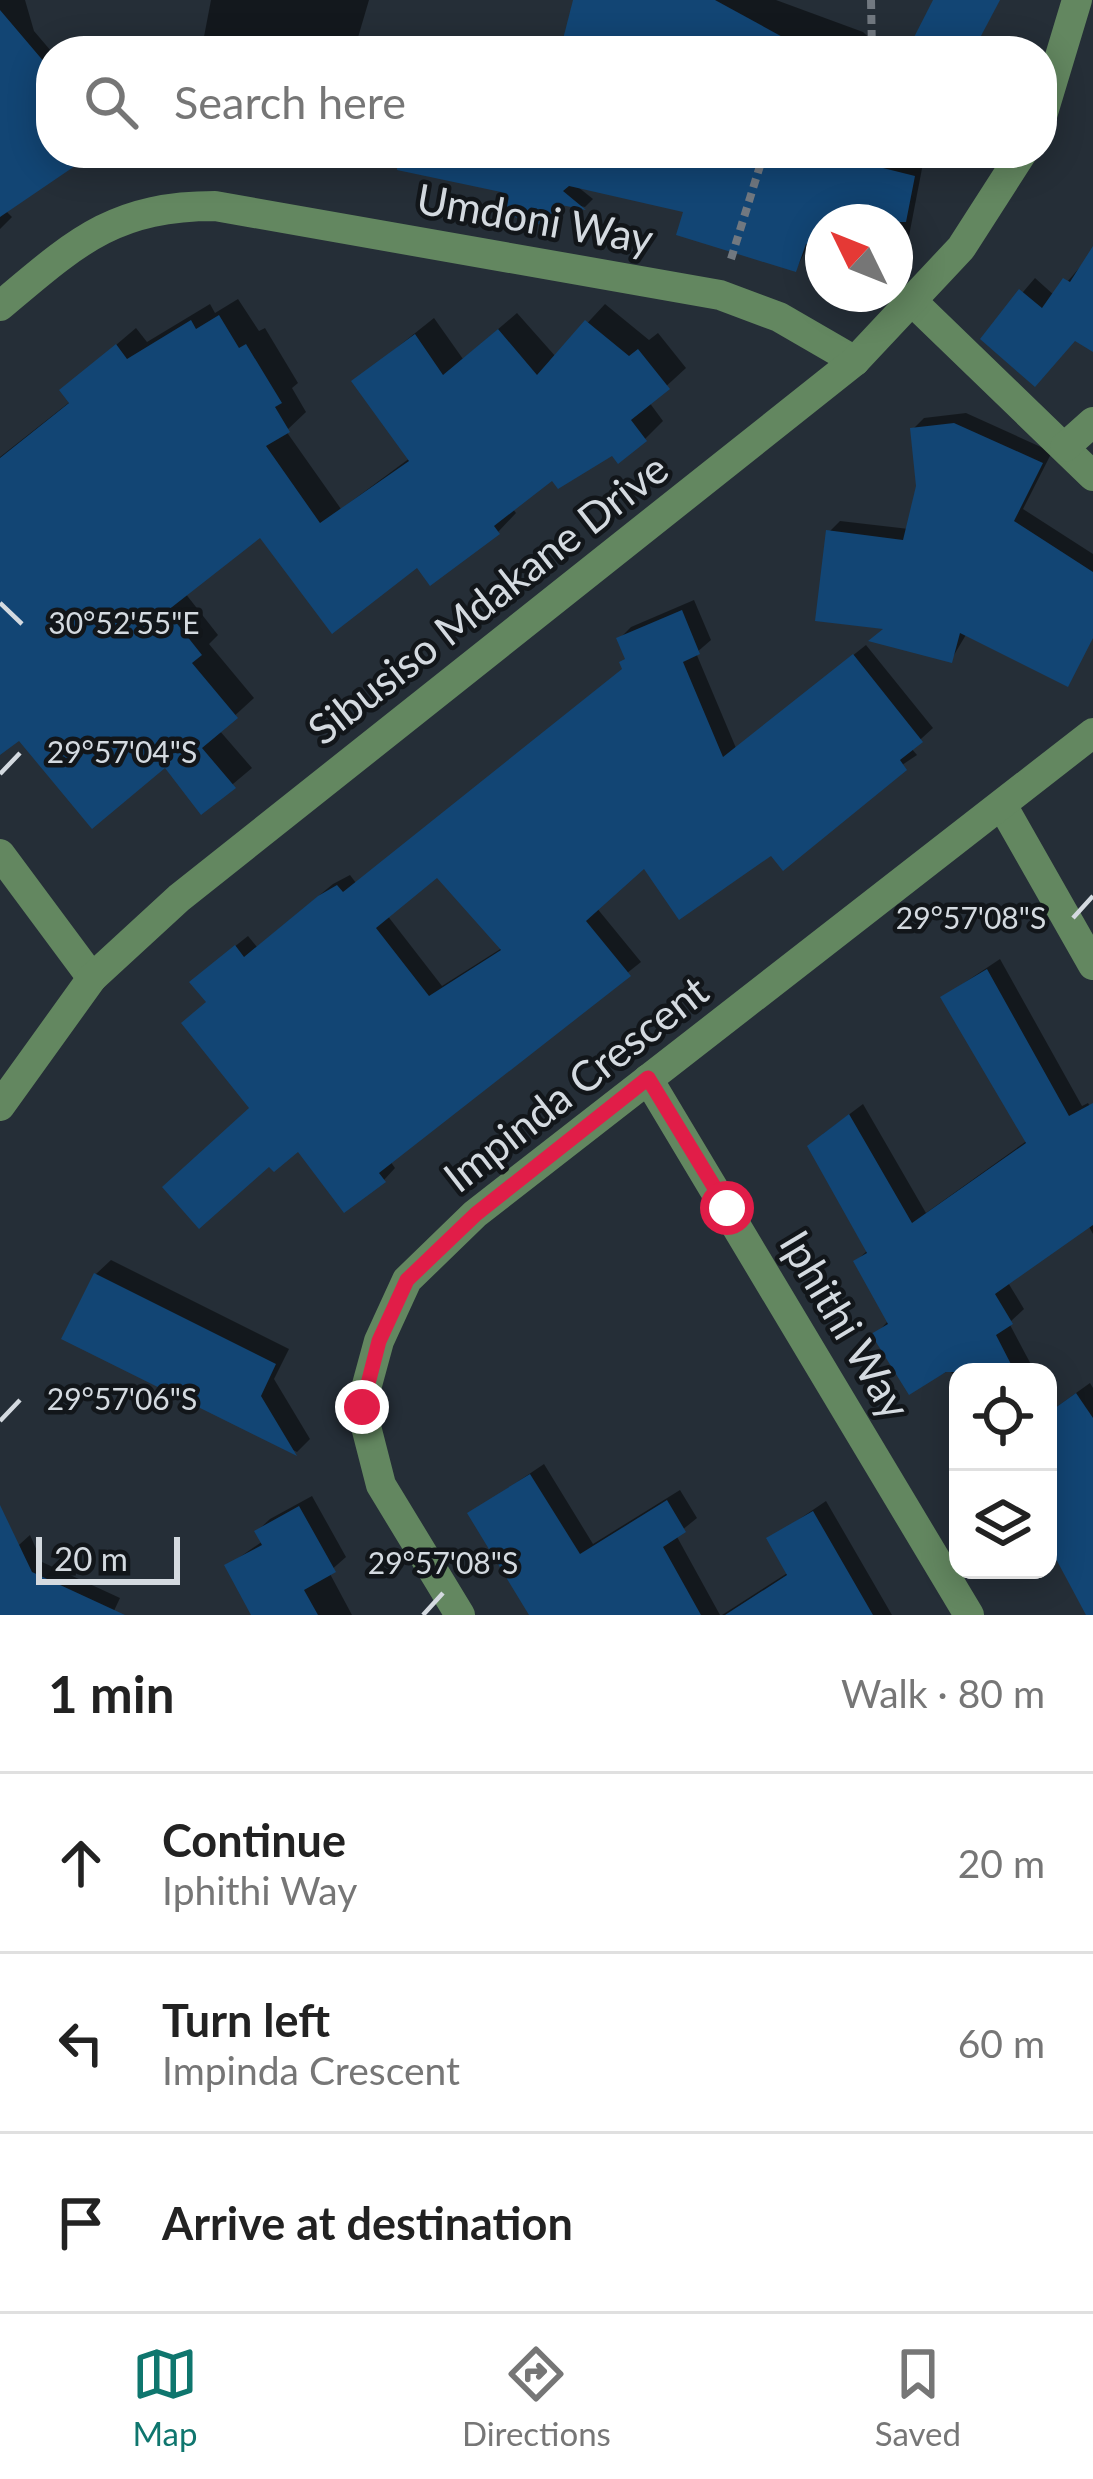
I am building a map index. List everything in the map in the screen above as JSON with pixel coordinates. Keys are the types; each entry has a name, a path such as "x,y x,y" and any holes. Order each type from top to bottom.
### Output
{"street":[{"path":"1057,66 1077,0"},
{"name":"Sibusiso Mdakane Drive","path":"0,1106 92,978 179,898 855,361 961,248 1012,168"},
{"name":"Umdoni Way","path":"0,306 89,235 131,214 168,206 215,206 720,295 779,317 855,361"},
{"path":"914,303 1093,476"},
{"path":"1065,447 1093,422"},
{"name":"Impinda Crescent","path":"460,1615 381,1485 362,1407 379,1341 407,1280 476,1214 1093,734"},
{"path":"1002,805 1093,965"},
{"path":"0,854 92,978"},
{"name":"Iphithi Way","path":"648,1078 969,1615"}],"path":[{"path":"871,0 872,36"},
{"path":"720,295 759,168"}],"building":[{"path":"573,0 715,0 781,36 564,36"},
{"path":"933,0 1000,0 981,36 915,36"},
{"path":"0,10 36,52 36,168 72,168 0,217"},
{"path":"397,168 883,168 915,176 910,204 805,204 805,247 796,272 676,235 683,212 569,186 563,191 586,210 556,204 548,227 495,211 501,192"},
{"path":"1093,246 1093,352 1075,341 1035,387 980,339 1019,289 1042,308 1063,278 1070,282"},
{"path":"219,315 239,348 246,344 282,403 275,407 290,432 266,446 320,523 409,461 351,381 415,334 443,375 498,329 537,375 585,320 629,356 638,349 670,389 631,420 647,441 618,464 612,456 558,489 552,481 494,526 500,534 430,586 417,568 332,634 260,538 167,611 202,655 192,663 238,718 202,748 236,788 201,815 165,768 92,829 19,741 0,755 0,458 69,403 59,390 116,344 127,359 191,320 196,329"},
{"path":"954,423 1043,463 1014,521 1093,572 1093,638 1068,687 960,633 952,663 868,641 883,629 815,621 826,530 903,540 916,486 910,428"},
{"path":"682,610 700,654 683,662 723,757 853,654 923,742 900,760 907,770 783,871 771,856 679,920 644,869 586,921 631,976 379,1173 386,1182 344,1213 298,1152 274,1172 269,1167 199,1229 162,1187 249,1108 181,1023 206,1002 189,982 235,945 244,957 318,896 337,885 343,892 622,669 619,662 625,659 616,638","holes":["437,878 501,950 429,996 376,928"]},
{"path":"987,969 1069,1116 1093,1103 1093,1225 995,1294 1013,1324 996,1335 1010,1363 949,1363 949,1372 909,1395 871,1334 888,1324 853,1261 867,1253 807,1146 849,1114 912,1223 1026,1143 940,997"},
{"path":"94,1273 276,1364 261,1396 297,1456 61,1339"},
{"path":"1076,1393 1093,1418 1093,1615 1086,1615 1057,1561 1057,1407"},
{"path":"530,1474 580,1554 667,1500 686,1532 663,1547 701,1615 529,1615 467,1513"},
{"path":"0,1505 32,1572 125,1615 0,1615"},
{"path":"299,1506 336,1572 304,1590 318,1615 251,1615 224,1565 262,1545 254,1531"},
{"path":"813,1511 873,1615 725,1615 787,1575 766,1538"}],"route":[{"path":"362,1407 379,1341 407,1280 476,1214 648,1078 727,1208"}]}
